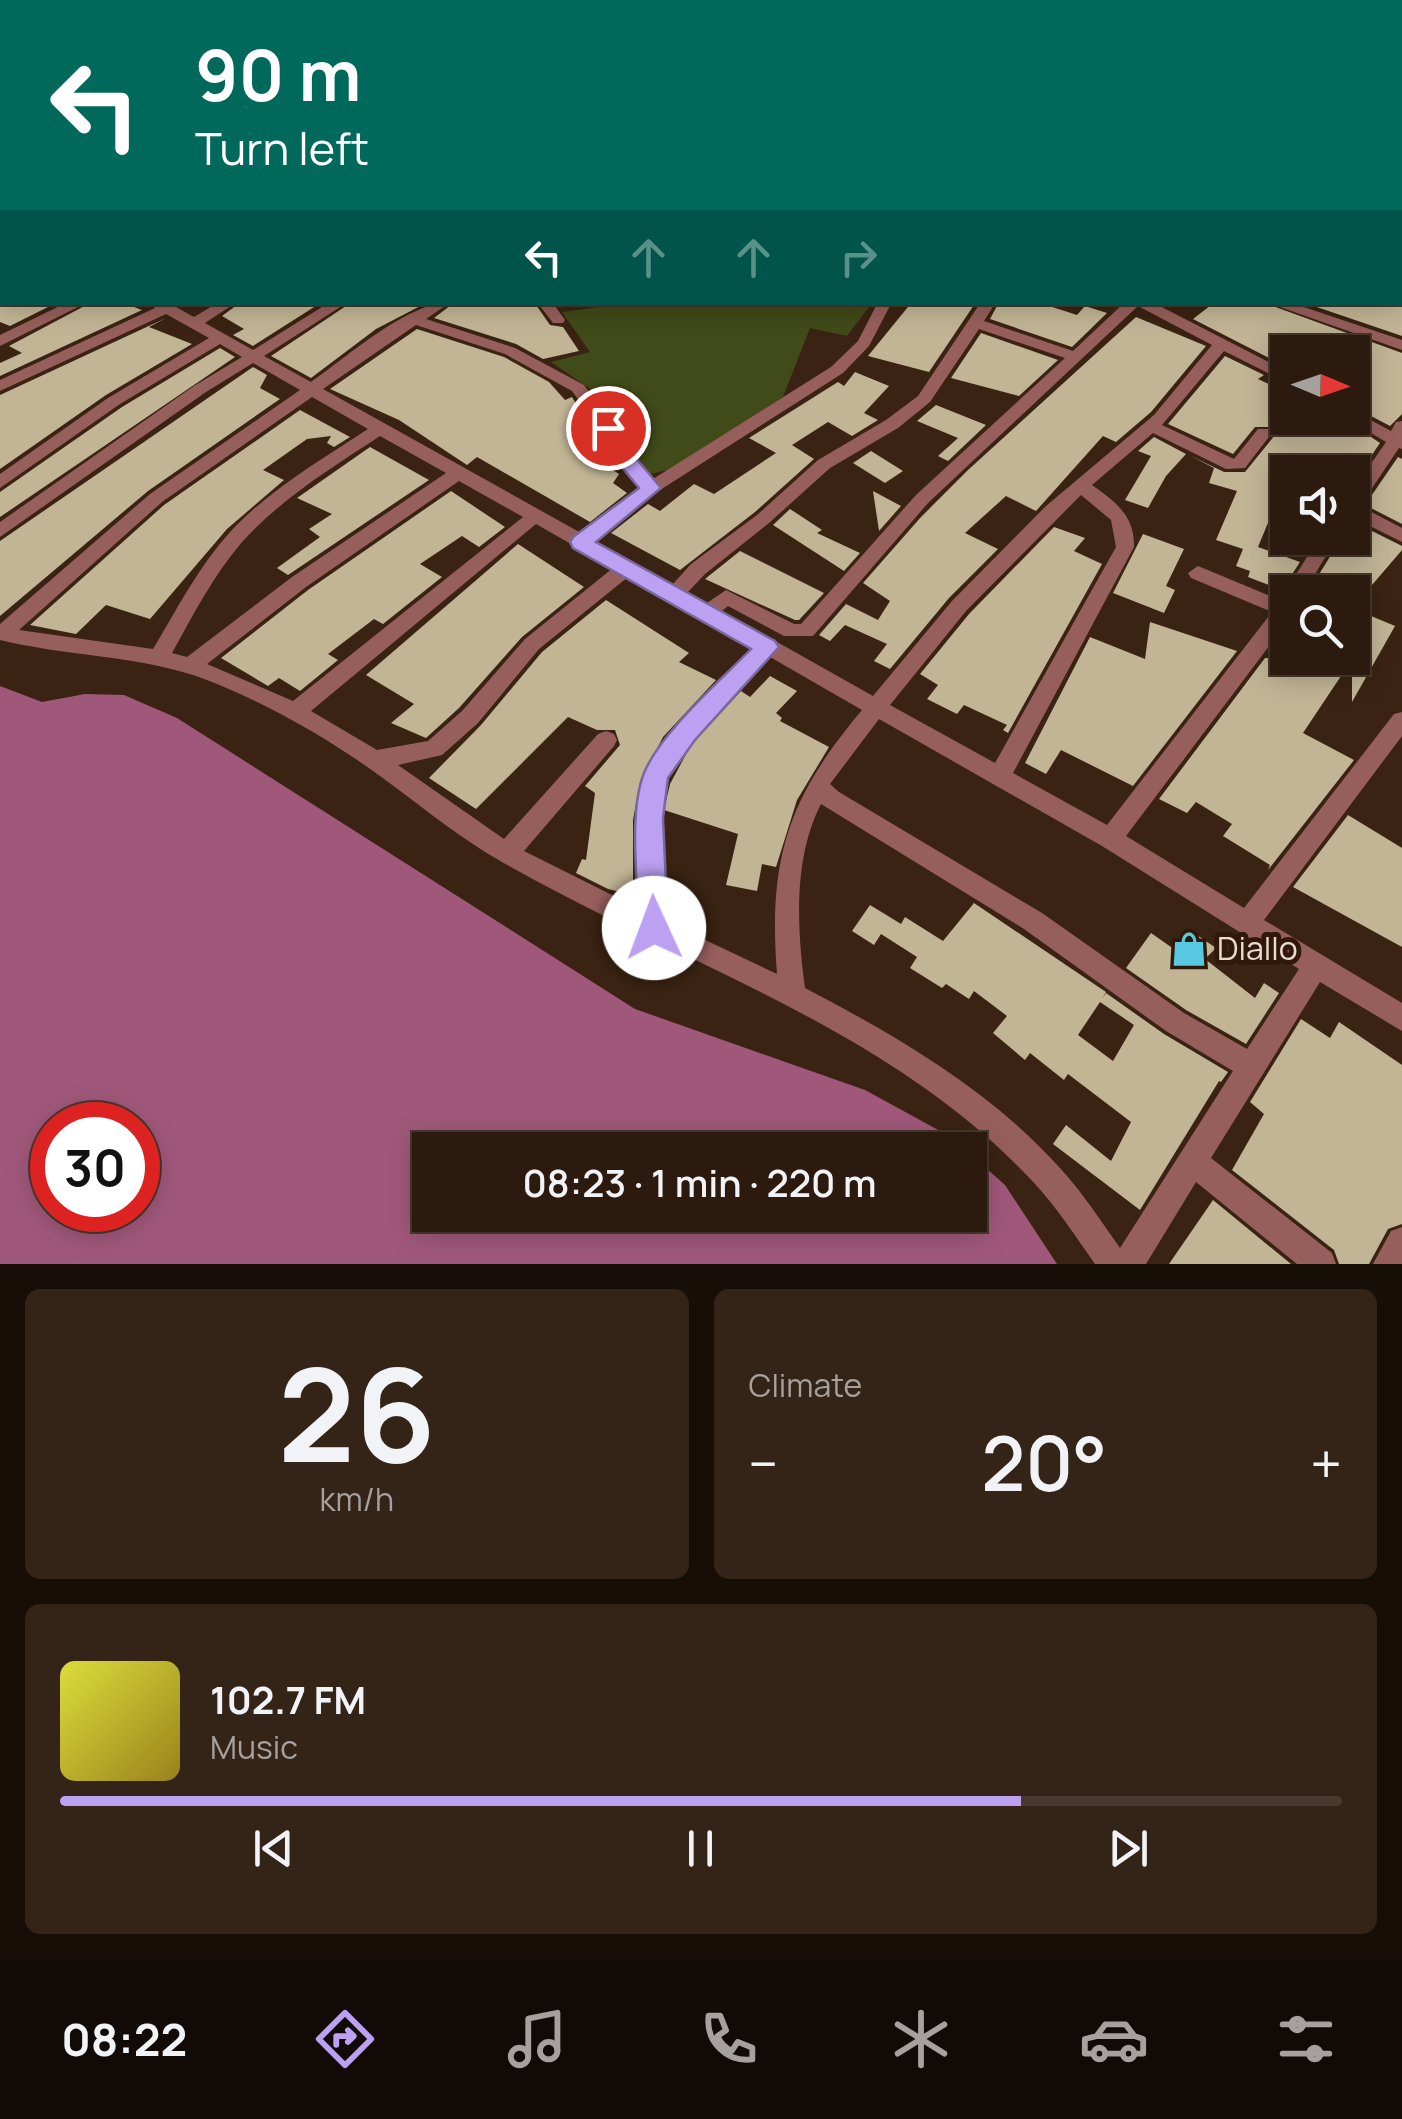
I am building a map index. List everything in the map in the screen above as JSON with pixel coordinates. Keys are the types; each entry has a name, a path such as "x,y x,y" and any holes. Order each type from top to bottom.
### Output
{"street":[{"path":"0,341 74,305"},
{"path":"0,386 161,305 1110,839 1402,1018"},
{"path":"195,323 225,305"},
{"path":"0,531 82,470 252,355 336,305"},
{"path":"546,305 558,320"},
{"path":"581,542 651,488 837,370 864,343 883,305"},
{"path":"674,595 698,569 824,464 892,424 924,399 987,305"},
{"path":"707,613 726,597 791,630 806,631 922,499 1134,305"},
{"path":"1143,305 1270,368"},
{"path":"1284,305 1402,344"},
{"path":"1,633 156,498 312,392 426,308 578,388 651,488"},
{"path":"976,323 1074,356"},
{"path":"0,482 114,400 220,338"},
{"path":"792,992 786,951 792,864 798,829 818,790 818,782 959,606 1032,529 1150,425 1222,342"},
{"path":"1370,423 1400,437 1370,480"},
{"path":"1150,425 1232,465 1239,464 1264,433"},
{"path":"158,659 212,569 238,536 291,490 379,428"},
{"path":"190,666 299,582 457,474"},
{"path":"999,777 1125,547 1127,533 1122,520 1080,486"},
{"path":"296,712 535,516"},
{"path":"1370,517 1402,536"},
{"path":"374,760 434,748 470,717 532,644 626,568"},
{"path":"1198,573 1270,597"},
{"path":"1110,839 1270,627"},
{"path":"1,633 35,643 190,666 296,712 374,760 507,853 792,992 904,1056 975,1108 1043,1171 1114,1264"},
{"path":"654,928 650,818 656,775 686,733 767,647"},
{"path":"1246,924 1402,720"},
{"path":"507,853 606,740"},
{"path":"818,790 1033,920 1147,1003 1252,1068"},
{"path":"1128,1264 1315,966"},
{"path":"1191,1160 1321,1264"},
{"path":"1388,1264 1402,1242"}],"green space":[{"path":"613,305 870,305 847,336 810,328 783,397 680,467 646,475 589,388 551,362 590,352 562,312"}],"shaded area":[{"path":"0,686 42,702 85,694 124,695 177,718 635,1009 865,1090 942,1132 412,1132 412,1232 987,1232 987,1169 1005,1185 1057,1264 0,1264"}],"building":[{"path":"0,305 52,305 10,326 0,322"},
{"path":"86,305 129,305 142,310 0,376 0,363 22,353 9,346"},
{"path":"237,305 317,305 253,346 233,335 244,329 222,316"},
{"path":"348,305 422,305 376,329 311,378 271,356"},
{"path":"451,305 536,305 550,325 563,327 579,351 543,359 516,344 434,318"},
{"path":"910,305 974,305 929,372 868,356"},
{"path":"997,305 1046,305 1077,315 1085,306 1107,313 1072,347 990,319"},
{"path":"1211,305 1270,305 1353,335 1270,335 1270,358 1193,319"},
{"path":"1311,305 1402,305 1402,336"},
{"path":"1136,317 1206,346 1151,412 1116,442 1103,436 1036,511 1006,496 965,533 998,549 949,598 890,669 874,661 887,644 845,625 830,641 819,635 846,604 878,620 890,601 863,583 968,470"},
{"path":"166,318 149,327 192,344 106,395 0,469 0,395"},
{"path":"417,329 504,357 549,382 565,400 572,397 600,442 581,449 619,474 613,483 627,493 590,522 477,457 467,465 399,420 330,389"},
{"path":"981,333 1058,360 1019,396 951,378"},
{"path":"1370,341 1402,353 1402,414 1390,426 1370,415"},
{"path":"220,348 235,357 0,517 0,492 122,407"},
{"path":"1225,356 1264,375 1258,379 1270,385 1270,427 1255,427 1233,454 1168,424"},
{"path":"253,367 267,375 260,388 280,399 148,491 0,616 0,541"},
{"path":"855,372 889,386 864,413 878,420 852,436 828,422 792,445 814,459 755,512 680,570 611,533 648,504 660,511 694,484 714,494 776,453 749,438 838,382 844,386"},
{"path":"936,405 986,425 948,461 938,456 958,438 917,421"},
{"path":"300,410 350,437 334,447 327,443 331,436 307,439 263,470 284,480 227,529 150,619 106,605 76,634 30,625 164,505"},
{"path":"1275,435 1368,435 1380,443 1370,458 1270,455 1270,518 1258,547 1270,551 1270,555 1300,562 1292,575 1270,575 1270,585 1248,577 1250,571 1236,566 1243,549 1216,540 1237,491 1209,483 1214,468 1189,455 1224,472 1245,472"},
{"path":"1154,437 1186,454 1166,476 1148,508 1125,500 1151,456 1138,451"},
{"path":"370,447 429,480 288,575 277,568 320,537 309,529 332,514 297,498"},
{"path":"871,451 903,471 885,483 853,463"},
{"path":"1398,457 1402,459 1402,524 1370,508 1370,498"},
{"path":"451,491 505,527 479,547 462,536 420,564 442,577 383,624 374,619 328,654 338,660 300,691 279,678 268,686 221,658 308,590"},
{"path":"873,491 901,506 879,531"},
{"path":"790,509 822,530 817,533 860,553 844,571 773,525"},
{"path":"1054,527 1085,538 1074,551 1102,564 1008,733 1003,730 1007,725 964,705 957,714 927,699 938,685 920,674 969,614"},
{"path":"1370,530 1402,546 1370,587 1370,575 1319,575 1331,555 1370,555"},
{"path":"1143,534 1184,549 1166,586 1175,590 1164,613 1113,593"},
{"path":"518,544 584,587 522,637 459,708 426,738 391,723 414,704 366,675"},
{"path":"740,551 824,593 795,620 705,579"},
{"path":"606,600 689,653 679,662 716,680 663,737 640,782 633,820 633,895 608,889 576,873 582,859 586,860 595,793 585,786 620,745 615,730 597,730 568,717 476,809 429,778 481,725 542,652"},
{"path":"1370,616 1395,626 1370,670"},
{"path":"1150,622 1237,651 1133,786 1061,750 1046,774 1025,763 1090,637 1145,659"},
{"path":"1265,658 1270,658 1270,675 1342,675 1303,733 1354,760 1268,870 1270,865 1223,836 1232,824 1196,802 1187,813 1159,799"},
{"path":"1352,675 1367,675 1352,702"},
{"path":"770,676 797,691 776,713 782,718 780,721 829,747 797,800 776,867 762,864 757,891 726,885 738,834 664,810 670,784 691,745 741,691 750,697"},
{"path":"1348,815 1402,848 1402,947 1293,887"},
{"path":"974,903 1106,992 1102,999 1106,993 1228,1072 1140,1210 1053,1144 1066,1125 1111,1161 1131,1122 1068,1074 1064,1080 1030,1053 1025,1060 993,1033 1007,1016 974,991 969,999 946,984 942,988 910,968 917,957 881,934 874,945 852,931 870,905 901,924 905,917 943,941","holes":["1100,1002 1134,1025 1113,1061 1078,1035"]},
{"path":"1151,933 1181,954 1194,933 1216,948 1205,959 1255,998 1264,983 1279,993 1246,1044 1186,1010 1126,968"},
{"path":"1301,1019 1330,1038 1339,1022 1402,1065 1402,1224 1388,1229 1369,1264 1339,1264 1334,1250 1232,1170 1264,1114 1250,1102"},
{"path":"1213,1200 1291,1264 1169,1264"}],"place":[{"name":"Diallo","path":"1189,949"}],"route":[{"path":"608,428 627,460 651,488 581,542 767,647 666,756 656,775 650,794 654,928"}]}
